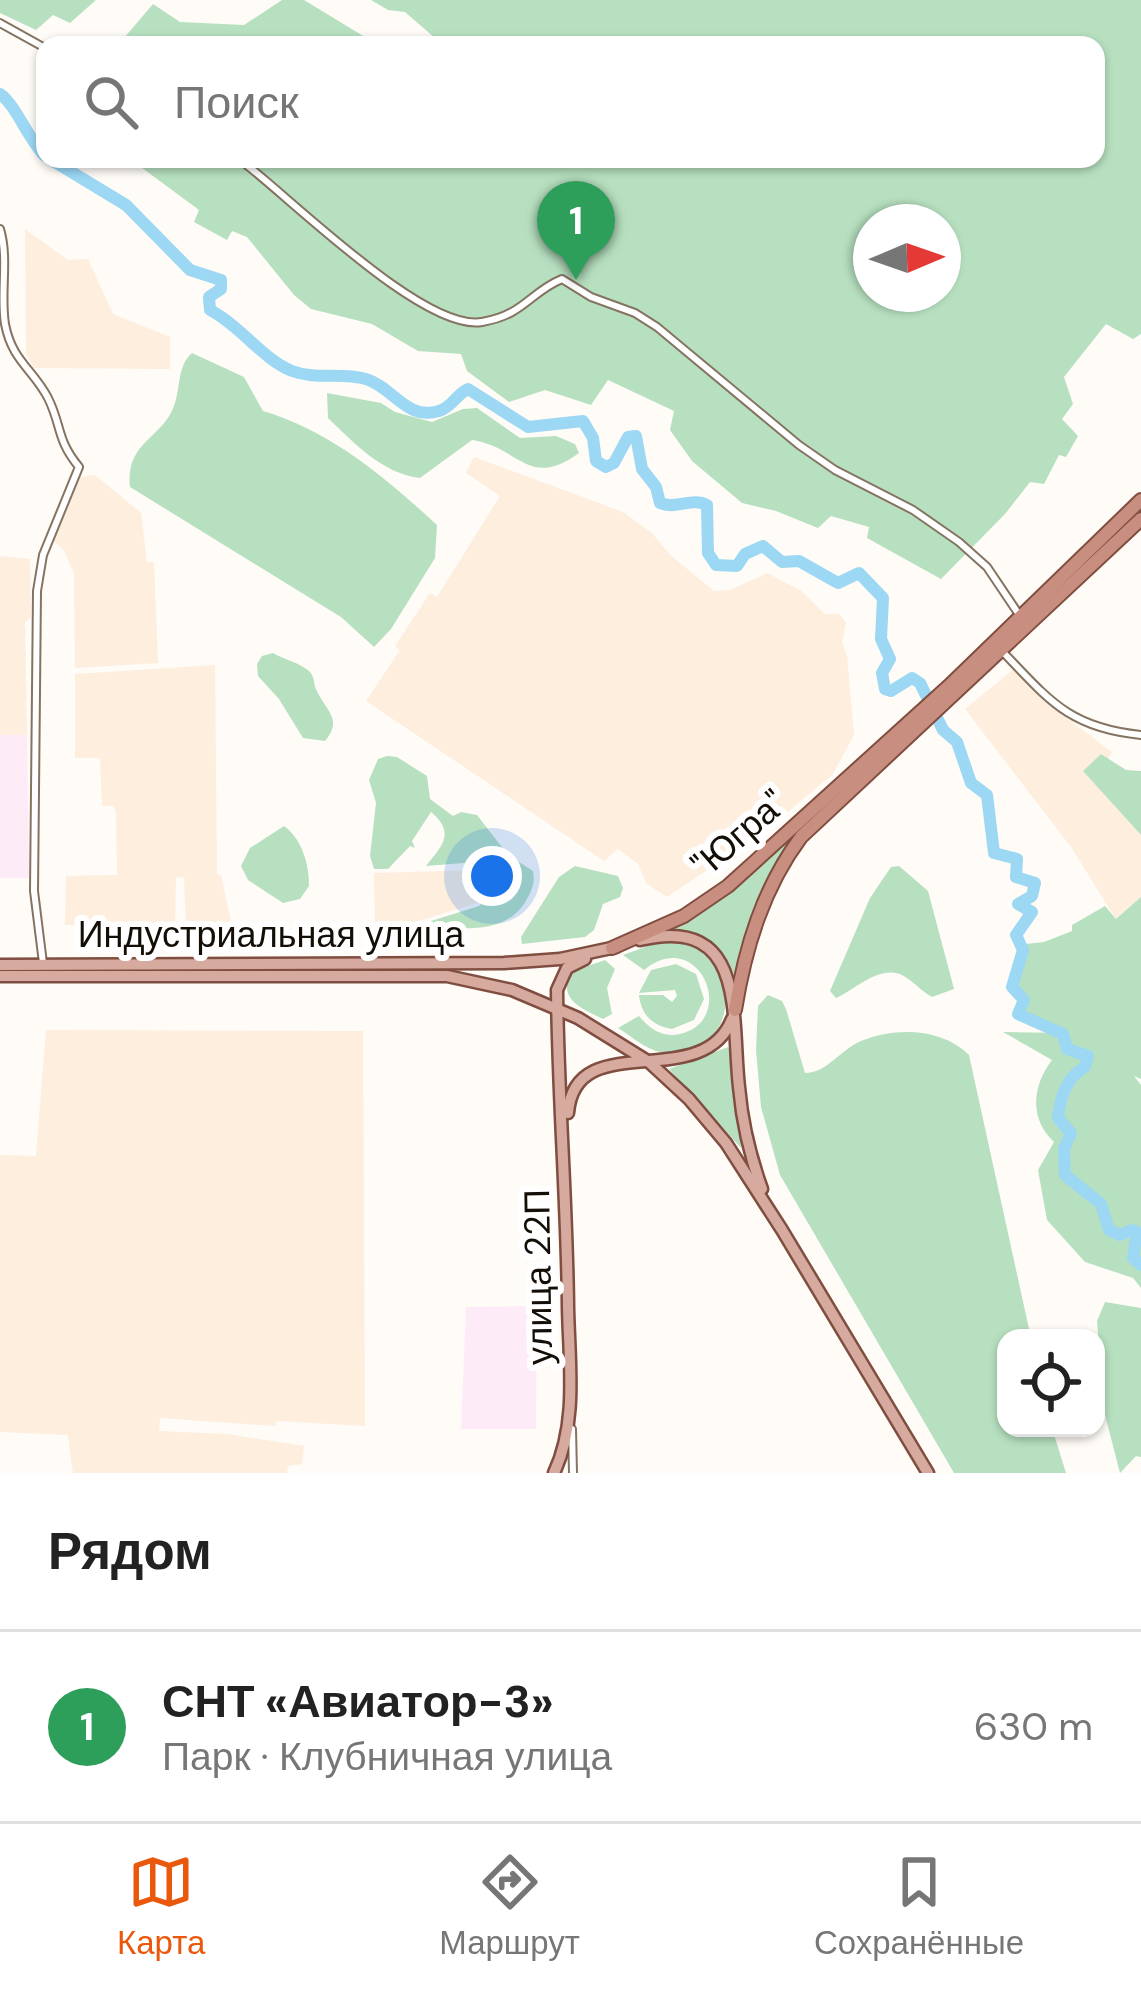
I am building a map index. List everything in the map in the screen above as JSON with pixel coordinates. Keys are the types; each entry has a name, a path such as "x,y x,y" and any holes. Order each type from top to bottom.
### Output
{"highway":[{"path":"952,689 1141,500"},
{"path":"915,723 1141,519"},
{"name":"\"Югра\"","path":"612,948 684,916 720,893 915,723"},
{"name":"\"Югра\"","path":"734,1010 758,914 784,860 825,811 915,723"}],"main road":[{"path":"782,1229 763,1191 747,1139 727,971 707,947 677,936 612,948 567,968 559,983 558,1008 649,1062 709,1121 782,1229 928,1473"},
{"name":"Индустриальная улица","path":"0,965 504,963 552,960 612,948"},
{"name":"Индустриальная улица","path":"0,976 447,976 494,984 558,1008"},
{"name":"улица 22П","path":"554,1473 566,1440 570,1395 558,1008"},
{"path":"649,1062 683,1058 708,1048 727,1031 734,1010"},
{"name":"улица 22П","path":"566,1158 570,1096 579,1082 606,1066 649,1062"}],"street":[{"path":"0,23 36,43"},
{"path":"250,168 406,295 460,320 481,322 511,313 562,279 656,327 799,446 846,476 899,501 959,542 987,567 1020,616"},
{"path":"0,229 8,338 22,367 49,400 62,445 79,467 45,548 37,591 34,891 43,965"},
{"path":"1001,650 1085,726 1141,735"},
{"path":"570,1395 573,1473"}],"shaded area":[{"path":"25,229 68,260 88,259 113,314 170,337 170,369 34,368 26,354"},
{"path":"474,457 623,512 714,591 730,590 767,573 800,590 825,614 839,614 846,622 842,643 854,735 833,774 765,831 667,897 647,884 638,864 618,849 604,861 366,701 400,650 395,646 430,593 437,597 500,496 466,473"},
{"path":"95,475 141,513 147,562 154,562 158,663 75,668 74,573 54,541 79,477"},
{"path":"0,556 30,559 31,617 25,622 27,735 0,735"},
{"path":"215,665 217,874 231,922 186,927 184,877 176,878 175,925 65,925 66,876 117,875 116,811 113,806 102,806 100,758 75,758 75,674"},
{"path":"1014,669 1061,714 1112,752 1108,759 1101,754 1083,771 1141,835 1141,897 1116,919 1071,847 965,709"},
{"path":"0,735 27,735 29,878 0,878"},
{"path":"480,870 480,902 416,922 375,923 374,873"},
{"path":"46,1030 363,1031 365,1426 160,1418 159,1431 226,1434 304,1446 302,1464 288,1466 287,1473 73,1473 68,1435 0,1432 0,1155 36,1156"},
{"path":"537,1306 536,1429 461,1429 466,1307"}],"green space":[{"path":"0,0 96,0 70,23 53,15 36,30 0,13"},
{"path":"282,0 304,0 363,36 126,36 153,4 180,22 244,25"},
{"path":"371,0 1141,0 1141,334 1133,339 1106,324 1064,377 1073,404 1062,419 1078,436 1066,457 1059,455 1044,484 1030,482 941,579 867,538 869,527 831,516 818,528 742,503 692,461 670,430 674,411 608,380 591,405 545,390 509,402 467,371 461,354 418,351 372,324 311,309 247,237 232,231 227,240 194,222 199,210 142,168 1105,168 1105,36 433,36 405,12 388,10"},
{"path":"192,353 244,377 263,411 334,443 437,525 435,558 391,629 374,647 341,617 130,487 133,460 168,417 184,364"},
{"path":"327,393 381,403 432,422 477,408 520,438 556,436 575,444 579,453 548,468 535,467 472,440 420,478 406,475 370,456 328,418"},
{"path":"273,653 312,675 333,720 325,741 303,738 258,676 262,656"},
{"path":"913,723 789,844 736,980 712,945 672,929 729,892"},
{"path":"1101,754 1126,770 1141,771 1141,835 1083,771"},
{"path":"387,756 427,776 430,799 453,816 461,812 477,815 508,855 533,871 532,888 519,911 483,927 429,926 431,921 479,906 488,883 476,862 426,866 445,833 431,812 412,841 415,848 410,846 388,869 374,869 370,856 376,803 369,780 378,759"},
{"path":"284,826 303,853 309,886 300,899 283,903 248,880 241,866 250,848"},
{"path":"575,866 618,876 623,888 620,897 603,904 594,930 585,937 522,944 521,937 559,877"},
{"path":"899,866 928,891 954,989 932,997 892,972 836,998 830,991 870,898 891,867"},
{"path":"1141,897 1141,1079 1134,1076 1141,1085 1141,1288 1133,1278 1085,1262 1047,1220 1038,1170 1054,1142 1040,1123 1036,1102 1040,1081 1052,1060 1003,1032 1063,1033 1023,1014 1026,995 1016,985 1025,944 1072,931 1072,925 1105,906 1116,919"},
{"path":"675,941 701,951 717,968 725,988 718,1029 704,1044 685,1053 654,1050 618,1028 639,1016 657,1031 680,1034 698,1025 707,1012 705,980 695,967 681,959 664,959 644,970 623,955"},
{"path":"605,960 615,969 607,988 612,1014 603,1019 573,1001 567,988 573,971"},
{"path":"676,964 696,974 704,999 694,1020 672,1029 649,1018 639,995 663,995 672,1002 675,990 639,993 651,970"},
{"path":"768,995 782,1001 805,1073 820,1069 861,1041 889,1033 932,1035 969,1055 1029,1329 997,1329 997,1437 1055,1437 1066,1473 954,1473 780,1175 761,1107 758,1006"},
{"path":"730,1050 741,1148 669,1069"},
{"path":"1105,1302 1141,1308 1141,1457 1136,1456 1120,1473 1105,1415 1105,1329 1098,1329"}],"waterway":[{"path":"0,94 36,145"},
{"path":"65,168 126,205 190,270 221,280 221,289 209,297 210,310 292,371 366,379 427,413 444,409 468,389 528,427 583,421 593,438 596,461 606,467 614,463 628,437 636,436 642,469 656,487 660,503 707,505 708,553 716,565 737,566 745,554 763,546 782,562 799,561 838,583 859,573 883,598 881,639 890,659 882,673 885,689 891,691 912,678 920,683 943,730 957,742 971,783 987,795 994,853 1017,859 1016,877 1035,883 1032,896 1018,904 1032,912 1016,935 1023,950 1012,987 1024,1000 1018,1014 1063,1034 1067,1049 1088,1056 1060,1103 1058,1118 1071,1133 1064,1149 1065,1175 1101,1204 1109,1230 1120,1235 1137,1232 1133,1258 1141,1265"}],"place":[{"name":"СНТ «Авиатор-3»","path":"576,280"}]}
